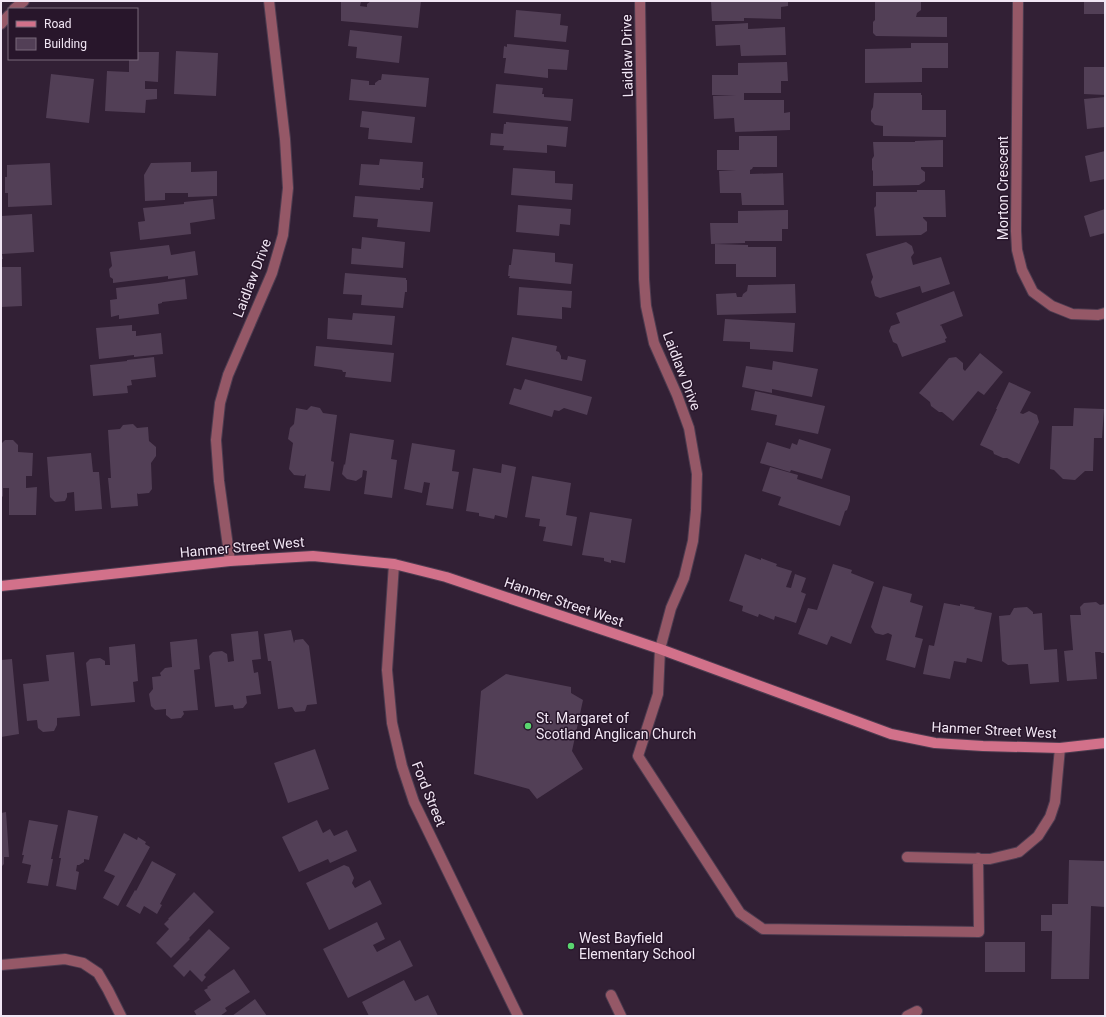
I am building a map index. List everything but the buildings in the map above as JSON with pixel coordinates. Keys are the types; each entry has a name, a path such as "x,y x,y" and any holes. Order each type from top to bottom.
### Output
{"street":[{"path":"15,8 24,1"},
{"name":"Laidlaw Drive","path":"230,561 219,481 216,440 220,404 228,374 272,273 283,235 288,188 285,139 269,1"},
{"name":"Laidlaw Drive","path":"640,1 644,279 646,306 654,343 677,395 689,428 697,474 693,541 684,578 671,608 660,649 658,694 638,756 740,914 763,930 979,932 978,858"},
{"name":"Morton Crescent","path":"1018,1 1016,231 1017,250 1022,270 1033,292 1052,306 1072,314 1098,316 1105,313"},
{"path":"1,24 8,16"},
{"name":"Hanmer Street West","path":"1,586 230,561 313,556 394,564 446,577 660,649 891,734 935,743 984,746 1060,748 1105,743"},
{"name":"Ford Street","path":"394,564 387,670 392,723 402,766 414,802 518,1016"},
{"path":"907,857 990,859 1019,852 1038,836 1050,817 1055,802 1060,748"},
{"path":"1,965 65,959 83,963 98,973 121,1016"},
{"path":"611,995 621,1016"},
{"path":"907,1016 917,1011"}],"place":[{"name":"St. Margaret of Scotland Anglican Church","path":"528,726"},
{"name":"West Bayfield Elementary School","path":"571,946"}]}
